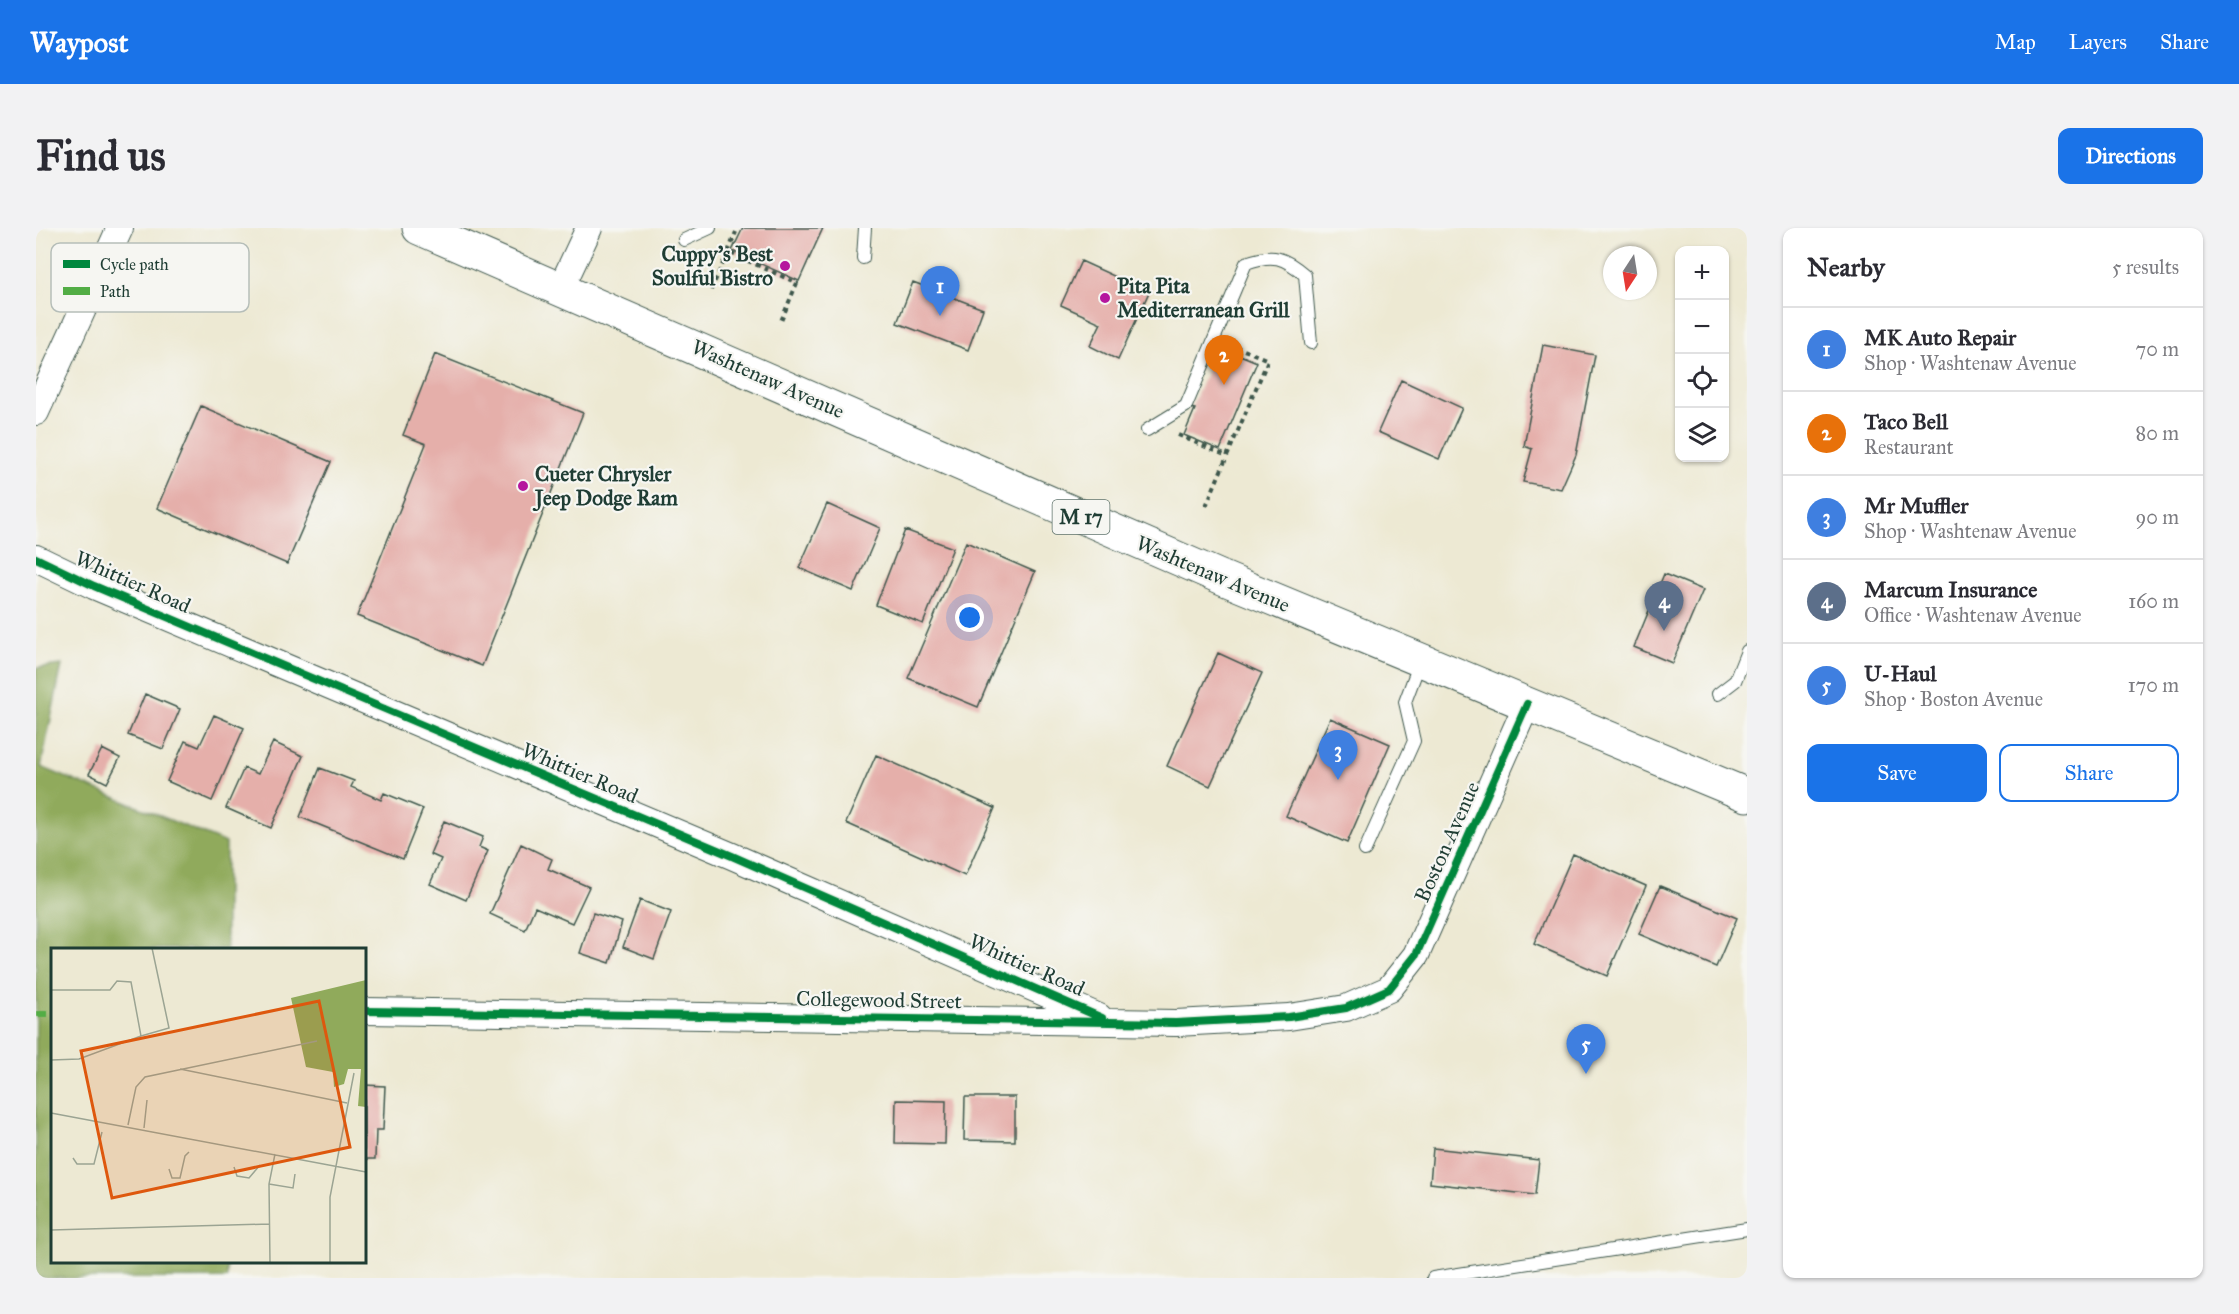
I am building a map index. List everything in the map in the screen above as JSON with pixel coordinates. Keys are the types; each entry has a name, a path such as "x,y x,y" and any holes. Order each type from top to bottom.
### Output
{"main road":[{"name":"Washtenaw Avenue","path":"419,228 561,288 1106,528 1420,662 1747,795"}],"street":[{"path":"113,243 120,228"},
{"path":"561,288 589,228"},
{"path":"36,412 82,312"},
{"name":"Whittier Road","path":"36,558 105,591 732,856 1110,1022"},
{"name":"Boston Avenue","path":"1389,989 1416,955 1527,704"},
{"name":"Collegewood Street","path":"366,1011 1176,1023 1289,1017 1346,1008 1389,989"}],"lane":[{"path":"684,240 710,228"},
{"path":"863,258 865,228"},
{"path":"1148,430 1186,406 1246,263 1265,256 1288,261 1305,275 1311,343"},
{"path":"1718,694 1734,681 1747,651"},
{"path":"1365,850 1414,741 1406,702 1420,662"},
{"path":"1433,1278 1747,1229"}],"path":[{"path":"711,290 736,232"},
{"path":"728,252 797,283 780,321"},
{"path":"1206,506 1268,360 1222,340"},
{"path":"1176,435 1227,456"}],"green space":[{"path":"62,665 41,767 226,843 226,948 51,948 51,1263 227,1263 227,1278 36,1278 36,668"}],"building":[{"name":"Cuppy's Best Soulful Bistro","path":"743,228 823,228 799,281 732,251"},
{"path":"1081,261 1149,292 1118,360 1090,346 1101,323 1061,305"},
{"path":"913,282 983,309 968,350 897,323"},
{"path":"1543,345 1595,355 1576,455 1561,489 1523,482 1532,449 1524,446"},
{"path":"1218,346 1257,362 1220,450 1184,435 1195,409 1191,408"},
{"path":"435,354 583,413 482,666 357,616 426,444 403,435"},
{"path":"1401,380 1462,408 1439,459 1378,432"},
{"path":"201,406 331,462 287,564 157,508"},
{"path":"827,504 880,528 853,591 799,568"},
{"path":"905,530 953,548 923,624 876,605"},
{"path":"966,542 1035,572 978,707 908,678"},
{"path":"1664,574 1703,590 1672,663 1634,647"},
{"path":"1218,653 1262,673 1210,786 1167,766"},
{"path":"145,694 180,709 163,749 128,735"},
{"path":"214,715 244,728 212,801 167,781 185,741 199,747"},
{"path":"1330,718 1390,744 1347,843 1286,816"},
{"path":"273,742 303,756 271,828 226,808 244,768 258,774"},
{"path":"102,749 120,758 107,783 89,774"},
{"path":"876,755 995,808 965,876 846,823"},
{"path":"320,768 354,781 351,787 381,800 384,793 423,809 403,859 300,817"},
{"path":"444,821 483,837 479,847 488,851 466,900 430,884 441,859 430,854"},
{"path":"521,844 552,859 548,869 589,887 572,923 535,907 525,930 490,914"},
{"path":"1573,854 1646,886 1607,976 1534,944"},
{"path":"1660,886 1737,918 1716,967 1639,934"},
{"path":"640,900 671,912 654,959 623,947"},
{"path":"593,913 622,922 610,963 580,953"},
{"path":"366,1085 385,1086 383,1130 376,1130 375,1159 366,1159"},
{"path":"965,1097 1015,1097 1015,1141 964,1140"},
{"path":"896,1100 946,1101 945,1144 895,1143"},
{"path":"1433,1148 1539,1160 1535,1195 1430,1183"}],"marked path":[{"path":"36,1014 51,1014"}],"cycle path":[{"path":"36,558 94,586 732,856 1102,1018"},
{"path":"366,1011 1176,1023 1289,1017 1346,1008 1389,989 1416,955 1527,704"}],"place":[{"name":"Cuppy's Best Soulful Bistro","path":"785,266"},
{"name":"Pita Pita Mediterranean Grill","path":"1105,298"},
{"name":"MK Auto Repair","path":"940,316"},
{"name":"Taco Bell","path":"1224,385"},
{"name":"Cueter Chrysler Jeep Dodge Ram","path":"523,486"},
{"name":"Marcum Insurance","path":"1664,631"},
{"name":"Mr Muffler","path":"1338,780"},
{"name":"U-Haul","path":"1586,1074"}]}
